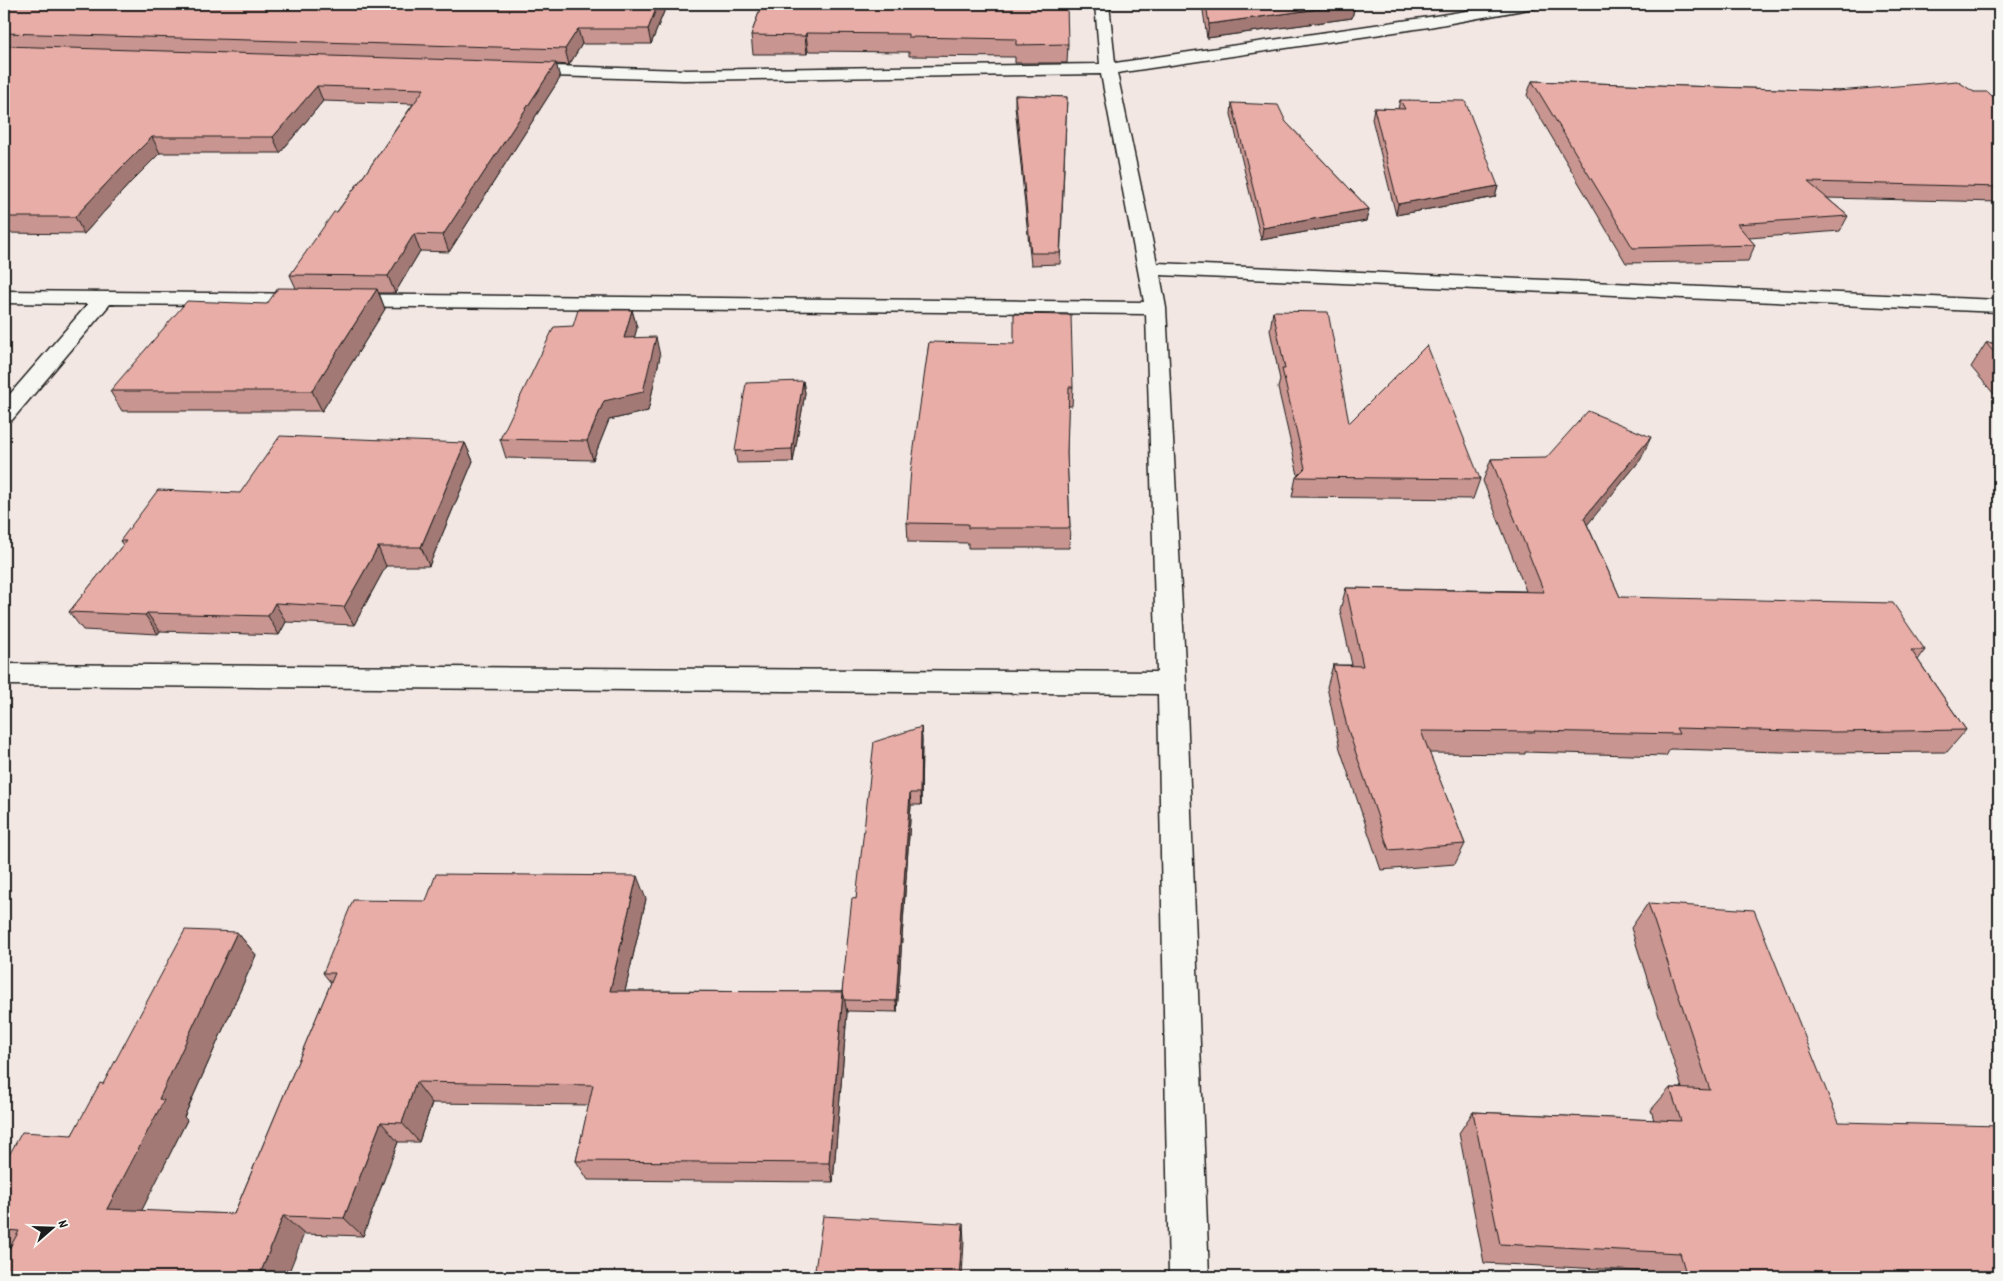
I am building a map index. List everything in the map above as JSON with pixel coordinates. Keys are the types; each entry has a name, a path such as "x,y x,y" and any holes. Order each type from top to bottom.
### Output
{"street":[{"path":"1102,4 1108,69 1156,308 1172,683 1189,1277"},
{"path":"506,69 684,75 1108,69 1429,22 1534,4"},
{"path":"1149,269 1999,306"},
{"path":"4,297 1156,308"},
{"path":"4,415 104,298"},
{"path":"4,675 1172,683"}],"building":[{"path":"4,4 658,4 648,29 578,29 565,49 4,33"},
{"path":"762,4 1067,4 1068,44 1016,45 1016,39 908,37 908,34 806,33 805,36 751,35"},
{"path":"1206,4 1355,4 1209,24"},
{"path":"4,46 556,63 443,235 414,234 388,276 290,275 334,212 337,212 365,174 424,89 317,86 273,137 152,137 75,217 4,217"},
{"path":"1532,81 1838,91 1957,81 1974,92 1988,92 1999,103 1999,187 1808,182 1848,216 1737,224 1755,245 1633,248"},
{"path":"1015,95 1067,97 1060,253 1031,253"},
{"path":"1400,100 1465,101 1498,186 1398,204 1374,108 1405,109"},
{"path":"1232,103 1278,105 1286,122 1369,209 1263,228"},
{"path":"278,288 377,289 312,391 110,391 187,301 267,304"},
{"path":"578,310 632,310 624,338 656,337 643,392 604,401 587,441 500,439 554,327 573,326"},
{"path":"1273,311 1328,312 1349,423 1427,345 1480,479 1296,477 1305,468 1282,369 1285,369"},
{"path":"1014,314 1071,315 1073,387 1069,387 1067,453 1070,528 968,528 968,524 907,523 911,469 929,342 1014,344"},
{"path":"1986,343 1999,343 1999,358"},
{"path":"803,381 792,449 735,451 746,383"},
{"path":"1588,411 1651,437 1584,518 1620,597 1893,603 1925,650 1911,650 1966,730 1834,732 1676,728 1679,734 1421,731 1465,844 1389,850 1347,727 1333,665 1363,666 1346,588 1544,592 1491,459 1546,458"},
{"path":"280,436 465,443 421,547 378,547 344,607 275,603 268,616 69,612 126,541 120,541 158,490 240,493"},
{"path":"921,727 920,793 910,793 896,1001 845,1000 842,992 852,898 856,899 874,742"},
{"path":"436,874 637,876 610,991 843,992 829,1163 576,1161 593,1085 416,1082 402,1123 381,1122 344,1218 283,1216 259,1277 4,1277 4,1258 19,1231 4,1230 4,1164 22,1132 72,1135 100,1083 103,1084 185,930 237,932 159,1099 164,1100 107,1209 234,1214 335,973 323,973 353,900 426,901"},
{"path":"1648,903 1754,910 1839,1122 1999,1126 1999,1277 1687,1277 1680,1253 1500,1244 1473,1112 1681,1121 1670,1088 1710,1090"},
{"path":"823,1216 963,1224 959,1277 814,1277"}]}
